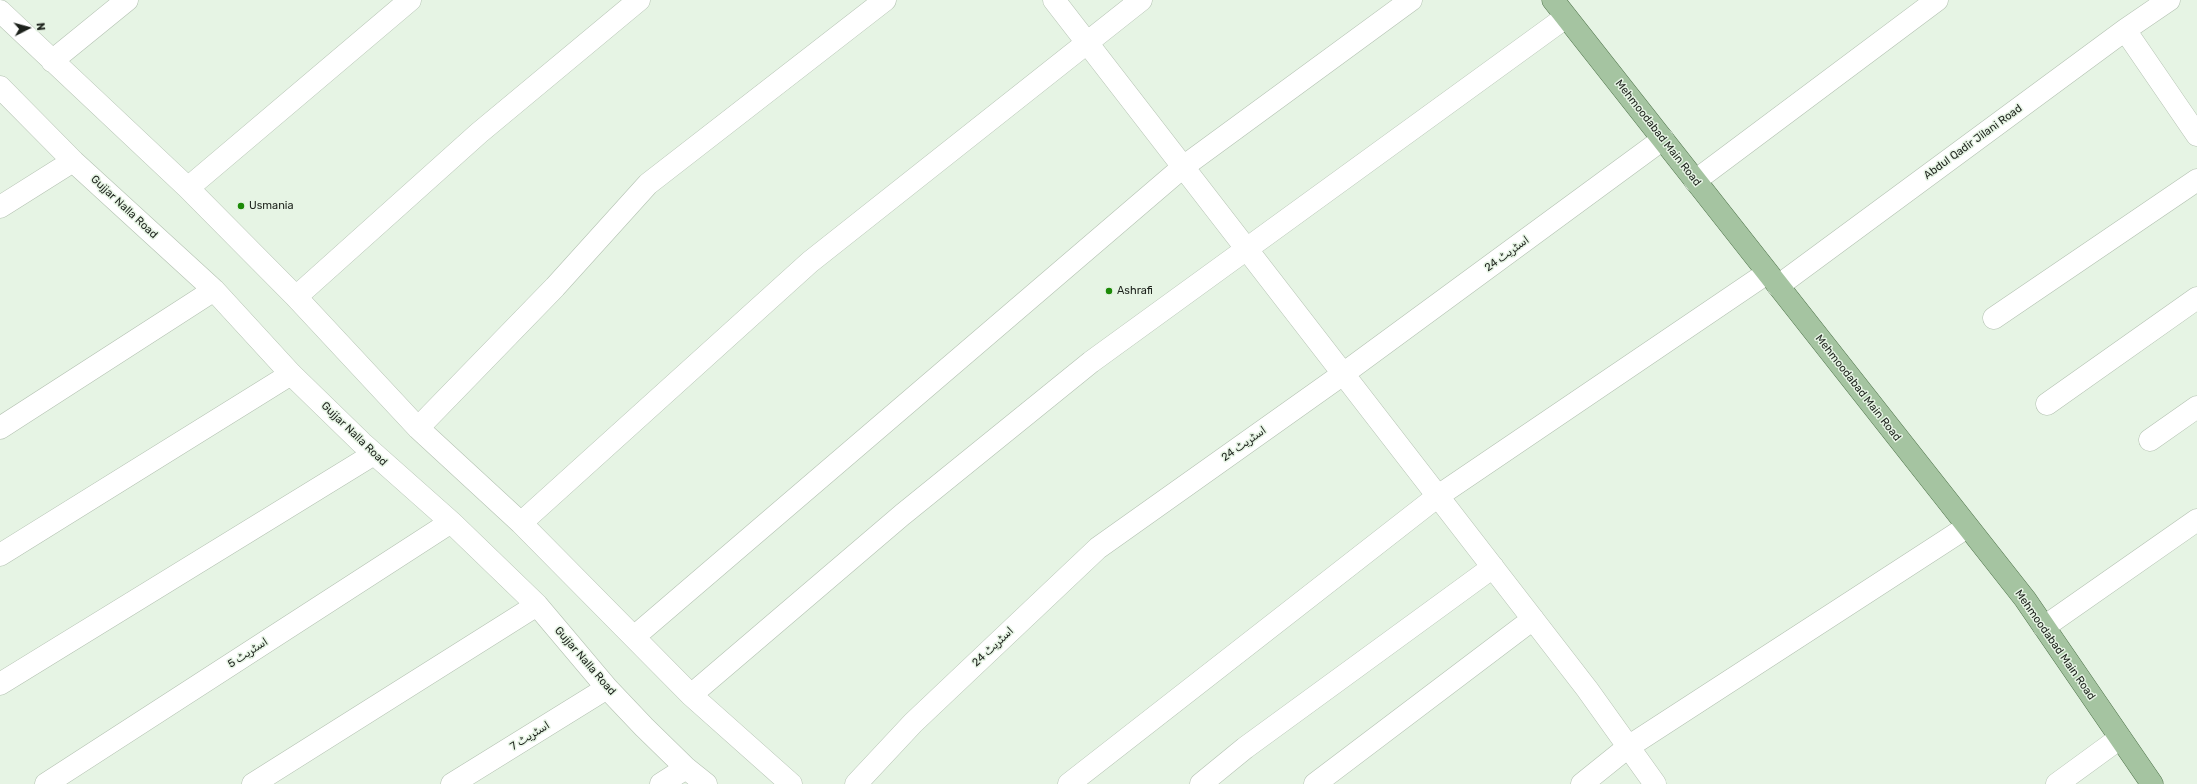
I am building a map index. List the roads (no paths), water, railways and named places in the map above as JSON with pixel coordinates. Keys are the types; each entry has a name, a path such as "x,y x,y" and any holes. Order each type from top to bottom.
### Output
{"main road":[{"name":"Mehmoodabad Main Road","path":"1553,0 2025,599 2152,784"}],"street":[{"path":"52,61 128,0"},
{"path":"188,188 410,0"},
{"path":"296,297 479,133 639,0"},
{"path":"418,428 555,287 648,184 885,0"},
{"path":"1054,0 1587,689 1655,784"},
{"path":"520,523 810,262 1086,42 1141,0"},
{"path":"634,637 1183,167 1411,0"},
{"path":"1695,181 1937,0"},
{"name":"Abdul Qadir Jilani Road","path":"1069,784 1438,496 1773,280 2169,0"},
{"path":"0,11 188,188 296,297 418,428 520,523 691,694 791,784"},
{"path":"691,694 902,515 1091,362 1566,17"},
{"path":"2125,30 2197,135"},
{"name":"Gujjar Nalla Road","path":"0,87 73,161 214,290 291,374 374,454 451,522 536,605 607,688 686,768 706,784"},
{"name":"اسٹریٹ 24","path":"856,784 913,723 1098,548 1343,374 1663,139"},
{"path":"0,207 73,161"},
{"path":"1994,318 2197,180"},
{"path":"0,428 214,290"},
{"path":"2047,404 2197,298"},
{"path":"0,555 291,374"},
{"path":"2150,440 2197,407"},
{"path":"0,684 374,454"},
{"path":"2044,627 2197,520"},
{"name":"اسٹریٹ 5","path":"46,784 451,522"},
{"path":"1582,784 1628,747 1967,527"},
{"path":"1201,784 1245,748 1493,567"},
{"path":"253,784 536,605"},
{"path":"1315,784 1533,619"},
{"name":"اسٹریٹ 7","path":"452,784 607,688"},
{"path":"2057,784 2120,738"},
{"path":"661,784 686,768"}],"place":[{"name":"Usmania","path":"241,206"},
{"name":"Ashrafi","path":"1109,291"}]}
